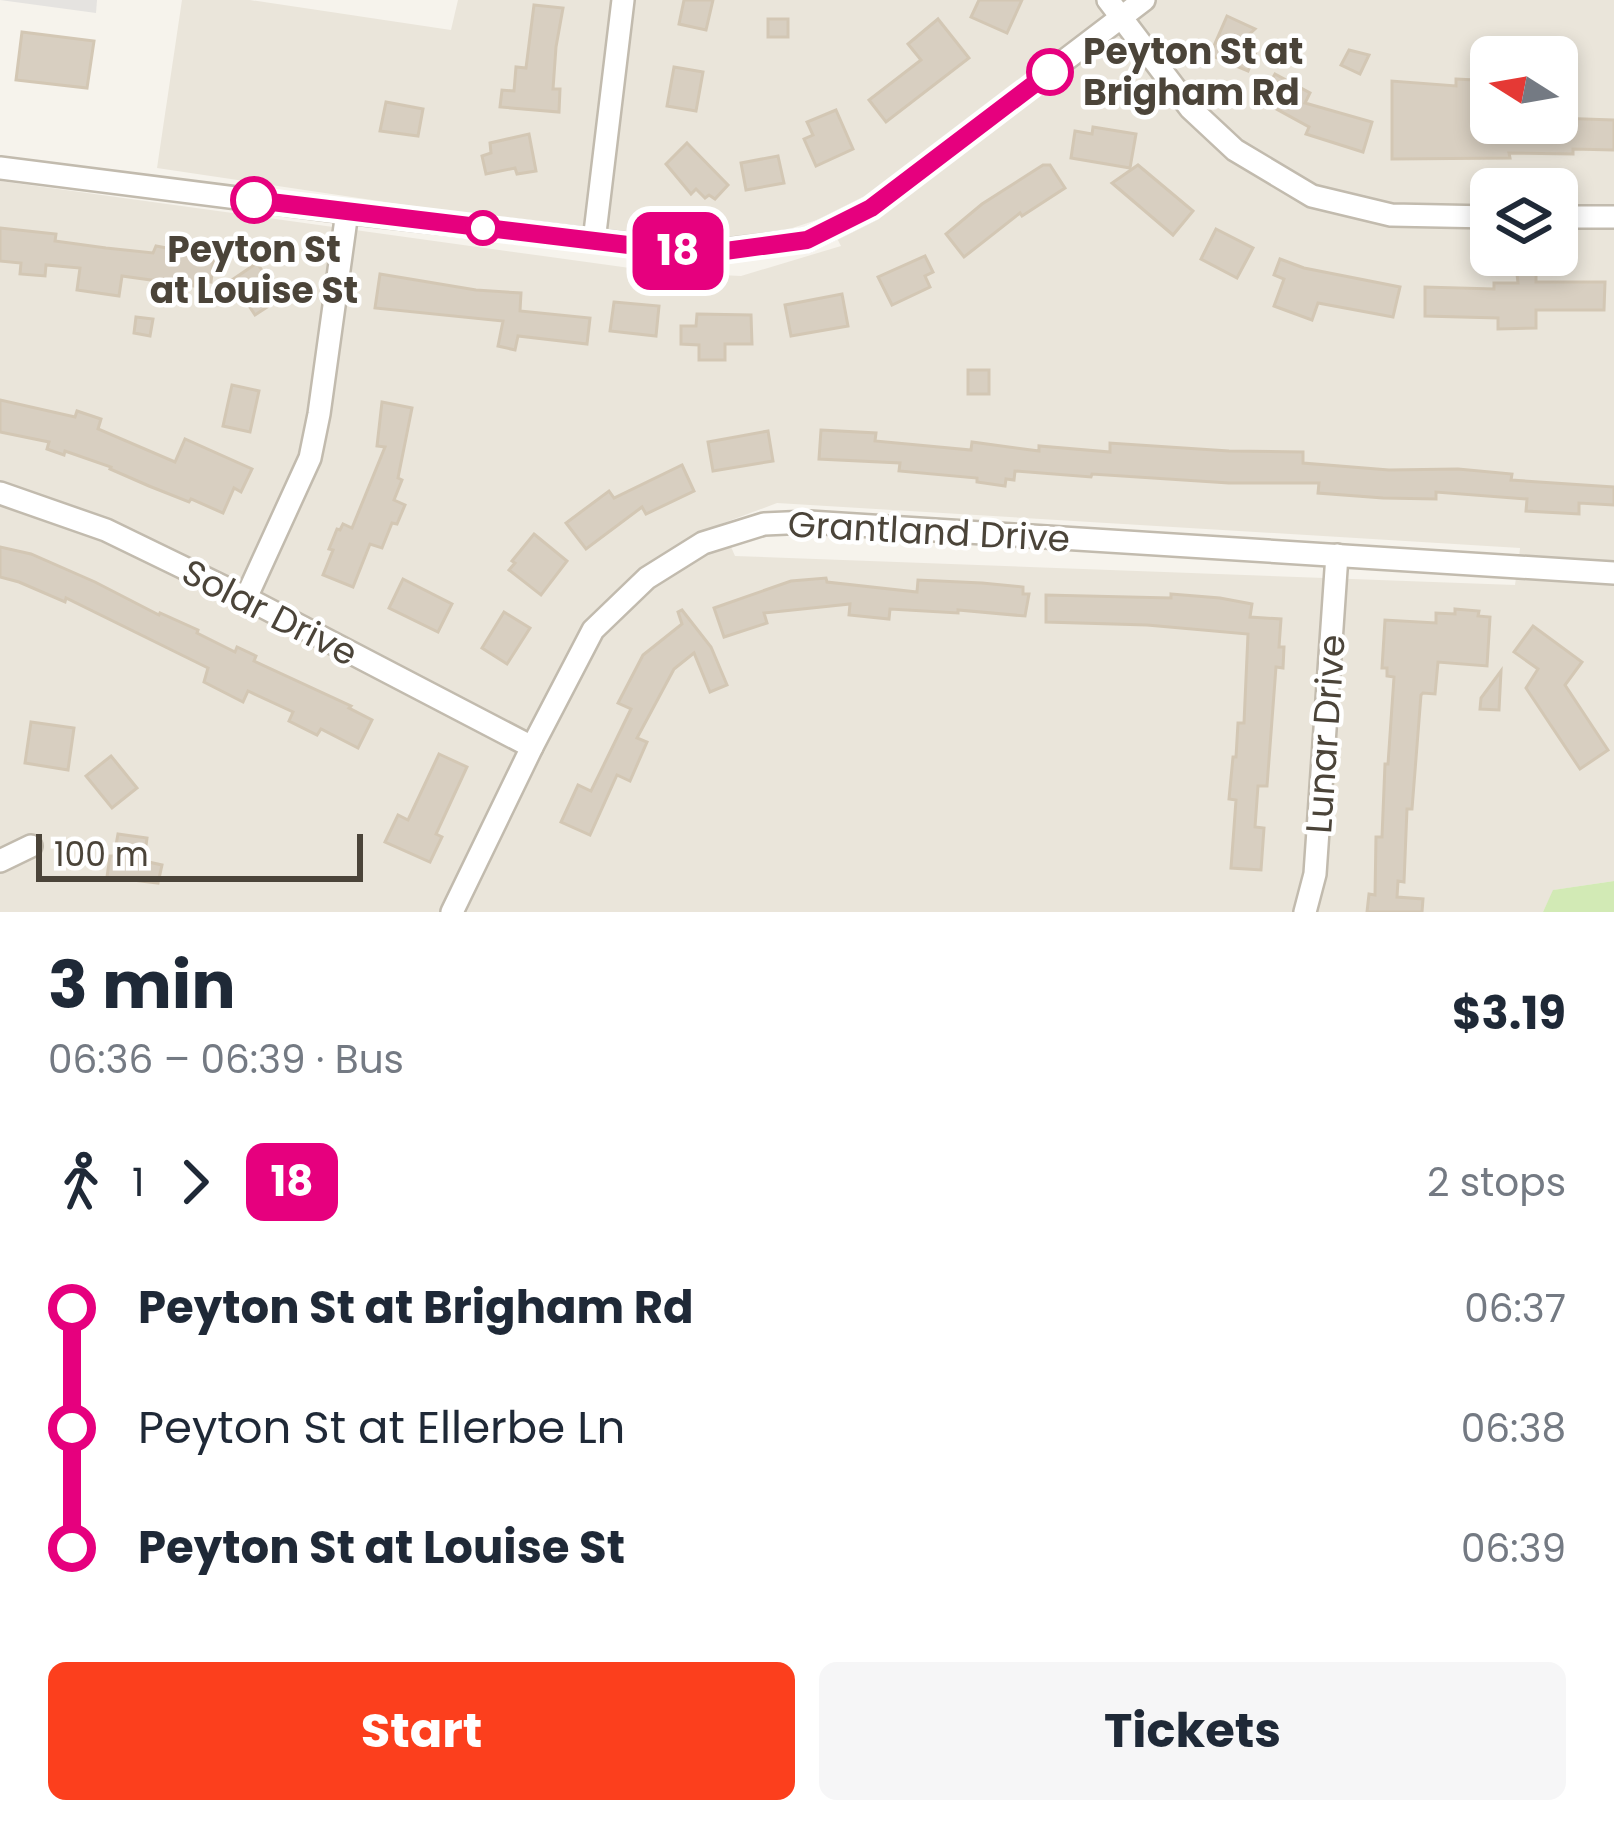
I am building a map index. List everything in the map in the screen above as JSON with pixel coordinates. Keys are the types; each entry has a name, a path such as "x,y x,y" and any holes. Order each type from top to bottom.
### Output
{"street":[{"path":"594,241 622,0"},
{"path":"0,168 703,254 807,240 871,208 1115,9 1144,0"},
{"path":"1115,9 1190,108 1235,150 1312,196 1390,215 1470,217"},
{"path":"245,598 310,458 347,212"},
{"path":"1578,217 1614,217"},
{"name":"Solar Drive","path":"0,493 106,530 532,747"},
{"name":"Grantland Drive","path":"452,912 593,630 647,578 703,543 764,524 809,522 1614,574"},
{"name":"Lunar Drive","path":"1305,912 1316,857 1337,555"},
{"path":"0,861 32,846"}],"shaded area":[{"path":"0,0 97,0 96,13"},
{"path":"182,0 250,0 451,30 458,0 1614,0 1614,881 1554,890 1543,912 0,912 0,181 659,272 741,276 841,246 826,217 771,235 678,240 157,168","holes":["777,503 1520,548 1520,549 1515,585 735,556 721,524"]}],"green space":[{"path":"1614,881 1614,912 1543,912 1553,890"}],"building":[{"path":"684,0 713,0 706,30 679,24"},
{"path":"979,0 1022,0 1007,33 971,17"},
{"path":"534,5 563,8 553,89 560,89 559,112 500,107 502,90 514,91 516,67 526,68"},
{"path":"1227,16 1255,29 1243,40 1258,47 1248,71 1210,55"},
{"path":"768,19 788,19 788,37 768,37"},
{"path":"938,19 969,58 886,122 869,100 921,60 908,44"},
{"path":"22,32 94,41 87,88 16,80"},
{"path":"1349,50 1369,55 1360,74 1341,65"},
{"path":"674,67 703,72 696,111 667,106"},
{"path":"1275,74 1310,93 1305,103 1372,122 1363,152 1306,134 1309,127 1260,100"},
{"path":"1456,79 1470,80 1470,144 1578,144 1578,119 1614,120 1614,150 1509,153 1510,158 1392,159 1392,81 1456,86"},
{"path":"386,102 423,109 418,136 380,131"},
{"path":"836,110 853,149 816,166 804,139 813,135 807,122"},
{"path":"1093,127 1136,134 1130,168 1071,158 1075,131 1092,134"},
{"path":"529,134 536,171 517,174 515,168 486,174 482,156 491,153 490,143"},
{"path":"687,143 728,185 715,199 705,198 696,189 691,194 666,164"},
{"path":"778,156 784,183 746,190 741,163"},
{"path":"1043,165 1050,165 1065,188 1020,213 964,257 946,234"},
{"path":"1138,165 1193,211 1173,235 1112,183"},
{"path":"0,228 56,234 55,241 106,248 153,253 156,246 214,257 211,282 195,280 194,286 122,276 119,296 77,290 80,268 46,265 45,276 20,274 21,263 0,261"},
{"path":"1216,229 1253,248 1237,278 1201,259"},
{"path":"925,256 933,272 925,276 930,287 892,305 878,277"},
{"path":"1280,259 1400,287 1393,317 1318,303 1312,320 1274,306 1284,279 1274,275"},
{"path":"257,263 281,298 255,315 232,280"},
{"path":"380,274 521,293 520,311 590,318 587,344 518,336 515,350 498,346 503,321 375,308"},
{"path":"1517,276 1536,276 1536,282 1605,282 1604,310 1536,310 1536,328 1498,329 1498,318 1425,316 1425,287 1494,289 1494,283 1518,283"},
{"path":"842,294 848,326 791,336 785,305"},
{"path":"614,302 659,306 656,336 610,331"},
{"path":"697,314 751,315 752,344 725,344 725,360 699,360 699,345 681,344 681,326 696,326"},
{"path":"136,317 153,319 150,336 134,333"},
{"path":"968,370 989,370 989,394 968,394"},
{"path":"232,385 259,391 250,432 223,426"},
{"path":"0,400 101,419 98,429 175,462 185,439 252,469 241,492 234,488 223,513 111,467 47,449 49,442 0,432"},
{"path":"382,402 412,408 398,478 402,480 394,500 405,505 382,548 370,544 353,587 323,575 337,529 343,524 352,528 385,447 377,446"},
{"path":"821,430 876,433 875,441 971,450 972,442 1039,451 1039,446 1110,452 1110,443 1303,452 1303,463 1389,470 1458,469 1512,474 1511,480 1614,487 1614,505 1579,503 1579,514 1526,511 1527,499 1436,492 1436,499 1383,498 1318,493 1319,483 1015,471 1014,480 1006,479 1005,486 977,482 977,478 899,471 900,463 819,459"},
{"path":"768,431 773,461 713,471 708,442"},
{"path":"682,465 694,491 646,514 642,507 586,549 566,523 609,491 614,498"},
{"path":"534,534 567,561 541,595 509,570"},
{"path":"0,547 31,554 95,582 351,706 372,720 358,748 321,729 317,735 289,721 293,712 248,691 243,702 204,682 208,668 66,598 65,602 0,577"},
{"path":"826,578 827,582 917,592 918,580 982,583 1023,587 1023,594 1029,594 1025,616 890,609 889,619 849,615 850,604 764,613 767,623 724,637 714,608 791,581"},
{"path":"403,579 452,604 438,632 389,608"},
{"path":"1171,594 1252,604 1250,617 1281,619 1283,668 1276,667 1267,786 1258,786 1255,827 1264,828 1261,870 1231,868 1236,800 1229,799 1238,723 1244,723 1248,634 1046,622 1046,595 1171,598"},
{"path":"1455,609 1490,617 1487,666 1438,662 1435,694 1421,695 1412,809 1407,809 1404,882 1398,881 1397,897 1423,899 1422,912 1367,912 1369,894 1375,895 1376,837 1382,837 1394,677 1382,668 1385,620 1436,623 1436,613 1455,614"},
{"path":"682,610 711,647 727,685 710,692 694,653 674,669 637,738 647,742 630,781 617,775 590,835 561,822 578,785 591,791 631,709 618,703 643,655 682,624 678,612"},
{"path":"504,612 530,628 507,664 482,648"},
{"path":"1533,626 1582,662 1565,685 1608,750 1580,769 1526,688 1538,669 1514,652"},
{"path":"1501,671 1499,710 1480,709 1481,698"},
{"path":"31,722 74,728 68,770 25,763"},
{"path":"439,754 467,767 436,834 442,837 430,862 385,842 398,815 408,820"},
{"path":"111,756 137,788 112,808 86,776"},
{"path":"118,834 147,838 144,861 162,865 158,883 107,877"}],"bus line":[{"name":"18","path":"254,200 703,254 807,240 871,208 1050,72"}],"place":[{"name":"Peyton St at Brigham Rd","path":"1050,72"},
{"name":"Peyton St at Louise St","path":"254,200"}]}
